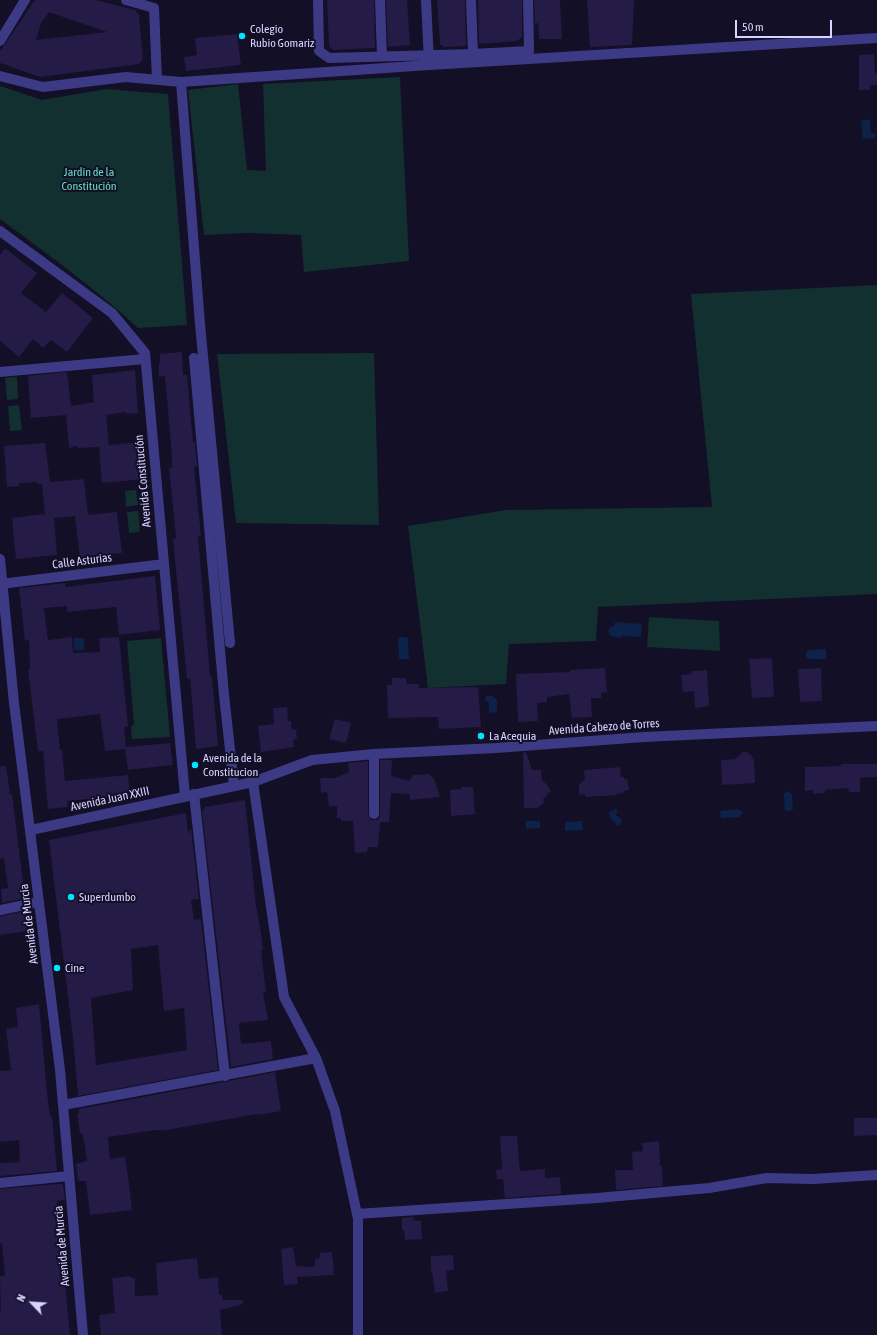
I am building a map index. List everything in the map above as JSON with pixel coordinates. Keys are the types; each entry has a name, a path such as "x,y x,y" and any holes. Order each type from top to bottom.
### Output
{"street":[{"path":"0,41 25,0"},
{"path":"126,0 148,3 154,8 157,80"},
{"path":"318,0 319,51 329,58 382,56 429,60 473,54 529,51 528,0"},
{"path":"380,0 382,56"},
{"path":"426,0 429,60"},
{"path":"471,0 473,54"},
{"path":"0,76 43,87 126,77 181,82 429,60 877,38"},
{"path":"181,82 200,324 230,643"},
{"name":"Avenida Constitución","path":"0,231 112,313 145,353 164,564 189,795 225,1076"},
{"path":"194,358 223,688 234,786"},
{"path":"0,372 145,360"},
{"name":"Avenida de Murcia","path":"0,559 1,584 14,703 59,1062 83,1335"},
{"name":"Calle Asturias","path":"1,584 164,564"},
{"name":"Avenida Cabezo de Torres","path":"189,795 254,782 312,760 374,754 496,748 644,737 877,726"},
{"path":"374,754 374,814"},
{"path":"254,782 284,997 316,1058 335,1111 358,1218 358,1335"},
{"name":"Avenida Juan XXIII","path":"31,830 189,795"},
{"path":"0,910 39,902"},
{"path":"63,1105 316,1058"},
{"path":"357,1214 597,1198 709,1188 767,1178 813,1179 877,1175"},
{"path":"0,1183 69,1176"}],"green space":[{"path":"400,77 409,261 304,272 301,235 248,233 204,235 188,90 238,84 247,170 266,171 263,84"},
{"name":"Jardín de la Constitución","path":"0,86 42,100 106,89 168,94 187,325 138,328 88,285 0,219"},
{"path":"877,285 877,594 598,607 596,641 509,644 506,684 428,688 408,526 506,510 712,507 691,294"},
{"path":"374,353 379,525 236,523 217,354"},
{"path":"17,377 18,399 7,400 5,378"},
{"path":"19,405 22,430 10,431 8,406"},
{"path":"136,490 138,505 126,507 125,491"},
{"path":"138,511 139,532 129,533 127,512"},
{"path":"649,617 719,621 720,651 647,647"},
{"path":"161,638 170,737 132,739 131,726 134,725 127,641"}],"water":[{"path":"870,119 871,133 875,133 875,138 863,139 861,121"},
{"path":"615,622 642,624 641,637 622,636 621,638 611,636 608,631 615,625"},
{"path":"400,637 406,637 408,639 409,659 399,659 398,639"},
{"path":"74,638 84,638 84,650 74,650"},
{"path":"826,649 826,659 809,659 806,657 806,652 809,650"},
{"path":"486,696 492,696 497,699 497,712 489,713 489,702 485,700"},
{"path":"786,791 792,794 793,810 785,811 784,794"},
{"path":"616,808 618,811 616,816 621,818 622,822 619,826 616,825 611,819 609,813"},
{"path":"739,809 743,813 739,817 721,818 720,811"},
{"path":"526,821 540,821 540,828 526,829"},
{"path":"582,821 583,830 565,831 565,822"}],"building":[{"path":"35,0 96,0 135,10 139,15 143,59 139,64 40,77 0,63 0,51","holes":["49,12 107,32 36,40 41,23"]},
{"path":"327,0 374,0 375,48 333,50 329,46"},
{"path":"386,0 407,0 410,45 388,47"},
{"path":"437,0 465,0 466,45 444,47 440,44"},
{"path":"478,0 522,0 522,37 517,41 479,44"},
{"path":"534,0 560,0 562,39 539,39 538,22 535,25"},
{"path":"587,0 634,0 632,45 590,47"},
{"path":"237,34 241,65 186,71 184,57 197,55 195,38"},
{"path":"874,54 877,85 870,85 870,90 859,90 859,55"},
{"path":"5,248 37,273 21,293 46,312 62,293 93,318 67,352 51,340 43,348 33,339 19,357 0,341 0,255"},
{"path":"182,352 183,375 187,375 193,442 195,442 197,466 194,467 201,536 198,536 210,676 212,677 218,746 196,749 190,678 187,679 173,539 176,538 169,468 172,468 172,457 165,376 159,377 160,354"},
{"path":"135,370 138,413 126,414 126,412 106,415 109,445 141,442 145,479 102,483 99,447 78,448 77,446 69,448 66,415 31,418 28,376 67,372 71,406 94,402 92,375"},
{"path":"45,443 50,482 84,479 88,515 117,512 122,553 80,557 75,516 54,518 57,555 16,559 12,518 45,514 42,484 37,484 37,482 19,483 19,486 7,487 4,446"},
{"path":"155,576 160,630 119,635 116,607 67,612 67,606 44,608 48,640 72,637 73,653 100,652 99,638 119,637 128,726 124,727 126,747 170,743 173,765 128,770 125,749 105,751 100,714 57,719 65,781 128,775 130,795 67,801 68,807 48,809 43,751 38,751 28,670 30,669 29,640 25,641 19,588 65,583 65,587"},
{"path":"772,658 774,697 752,698 749,659"},
{"path":"605,668 607,692 601,693 601,698 591,698 592,717 572,718 569,694 547,697 547,702 537,703 538,721 518,722 516,674 570,672 570,670"},
{"path":"821,668 822,701 800,702 798,669"},
{"path":"707,670 709,706 695,708 694,691 683,692 681,675 692,674 692,671"},
{"path":"392,678 406,678 407,684 419,684 419,688 478,687 481,727 439,729 438,717 388,718 387,685 392,685"},
{"path":"287,707 288,721 291,721 292,730 296,729 297,739 293,740 294,747 261,752 258,726 274,724 273,708"},
{"path":"335,719 351,723 346,743 329,739"},
{"path":"526,752 532,770 541,770 542,780 551,791 543,799 544,803 537,808 524,808 523,753"},
{"path":"743,752 747,752 754,760 755,783 722,785 721,760 735,759"},
{"path":"380,760 392,760 391,776 409,781 413,775 429,774 434,779 440,797 410,800 410,794 391,793 389,822 380,822 378,847 368,847 367,852 355,853 353,821 341,821 341,818 337,818 337,806 329,807 327,792 321,793 320,778 335,778 349,772 348,763 368,761 368,814 371,820 377,820 380,814"},
{"path":"841,764 877,764 877,777 860,778 860,792 849,792 848,788 825,790 825,793 813,794 813,790 805,791 805,767 841,766"},
{"path":"0,766 6,766 10,794 12,794 25,898 2,903 1,889 8,888 4,858 0,859"},
{"path":"620,767 621,777 627,779 629,790 617,795 585,797 585,794 579,795 579,784 582,783 582,781 585,781 584,770"},
{"path":"461,787 473,787 475,814 451,816 450,790 462,789"},
{"path":"245,800 256,905 263,950 261,950 266,992 263,993 268,1020 239,1023 241,1044 271,1041 273,1059 231,1067 202,811 205,807"},
{"path":"186,813 188,833 191,828 199,899 191,900 194,920 201,919 218,1070 78,1096 73,1038 49,840","holes":["158,945 164,1011 184,1008 187,1050 96,1065 91,998 133,990 131,949"]},
{"path":"26,911 28,931 0,935 0,916"},
{"path":"39,1004 47,1093 50,1116 52,1116 57,1171 0,1176 0,1163 20,1162 19,1140 0,1142 0,1071 11,1070 6,1029 18,1027 16,1008"},
{"path":"275,1072 281,1111 161,1131 156,1130 108,1137 110,1159 125,1157 132,1210 90,1215 86,1181 78,1181 76,1164 87,1161 84,1140 83,1141 82,1133 80,1133 77,1114 79,1113 79,1109"},
{"path":"854,1118 877,1118 877,1135 854,1136"},
{"path":"500,1136 517,1136 520,1171 545,1169 545,1178 560,1177 561,1194 505,1198 503,1179 497,1179 496,1170 502,1169"},
{"path":"659,1141 660,1166 662,1166 663,1186 616,1190 615,1170 633,1170 632,1152 643,1151 642,1143"},
{"path":"63,1184 65,1200 57,1201 70,1335 0,1335 0,1276 5,1276 2,1243 0,1243 0,1189"},
{"path":"414,1217 413,1220 421,1221 422,1239 405,1240 404,1230 402,1230 402,1218"},
{"path":"293,1247 296,1266 315,1267 315,1259 320,1258 320,1253 332,1252 334,1275 297,1277 298,1284 284,1285 281,1249"},
{"path":"453,1255 454,1270 446,1271 448,1291 435,1293 432,1271 431,1272 431,1256"},
{"path":"197,1258 199,1279 218,1277 219,1295 222,1295 223,1300 243,1300 243,1304 220,1310 222,1335 101,1335 99,1315 115,1313 112,1278 131,1276 131,1278 135,1278 135,1296 158,1295 156,1263"}],"place":[{"name":"Colegio Rubio Gomariz","path":"242,36"},
{"name":"La Acequia","path":"481,736"},
{"name":"Avenida de la Constitucion","path":"195,765"},
{"name":"Superdumbo","path":"71,897"},
{"name":"Cine","path":"57,968"}]}
